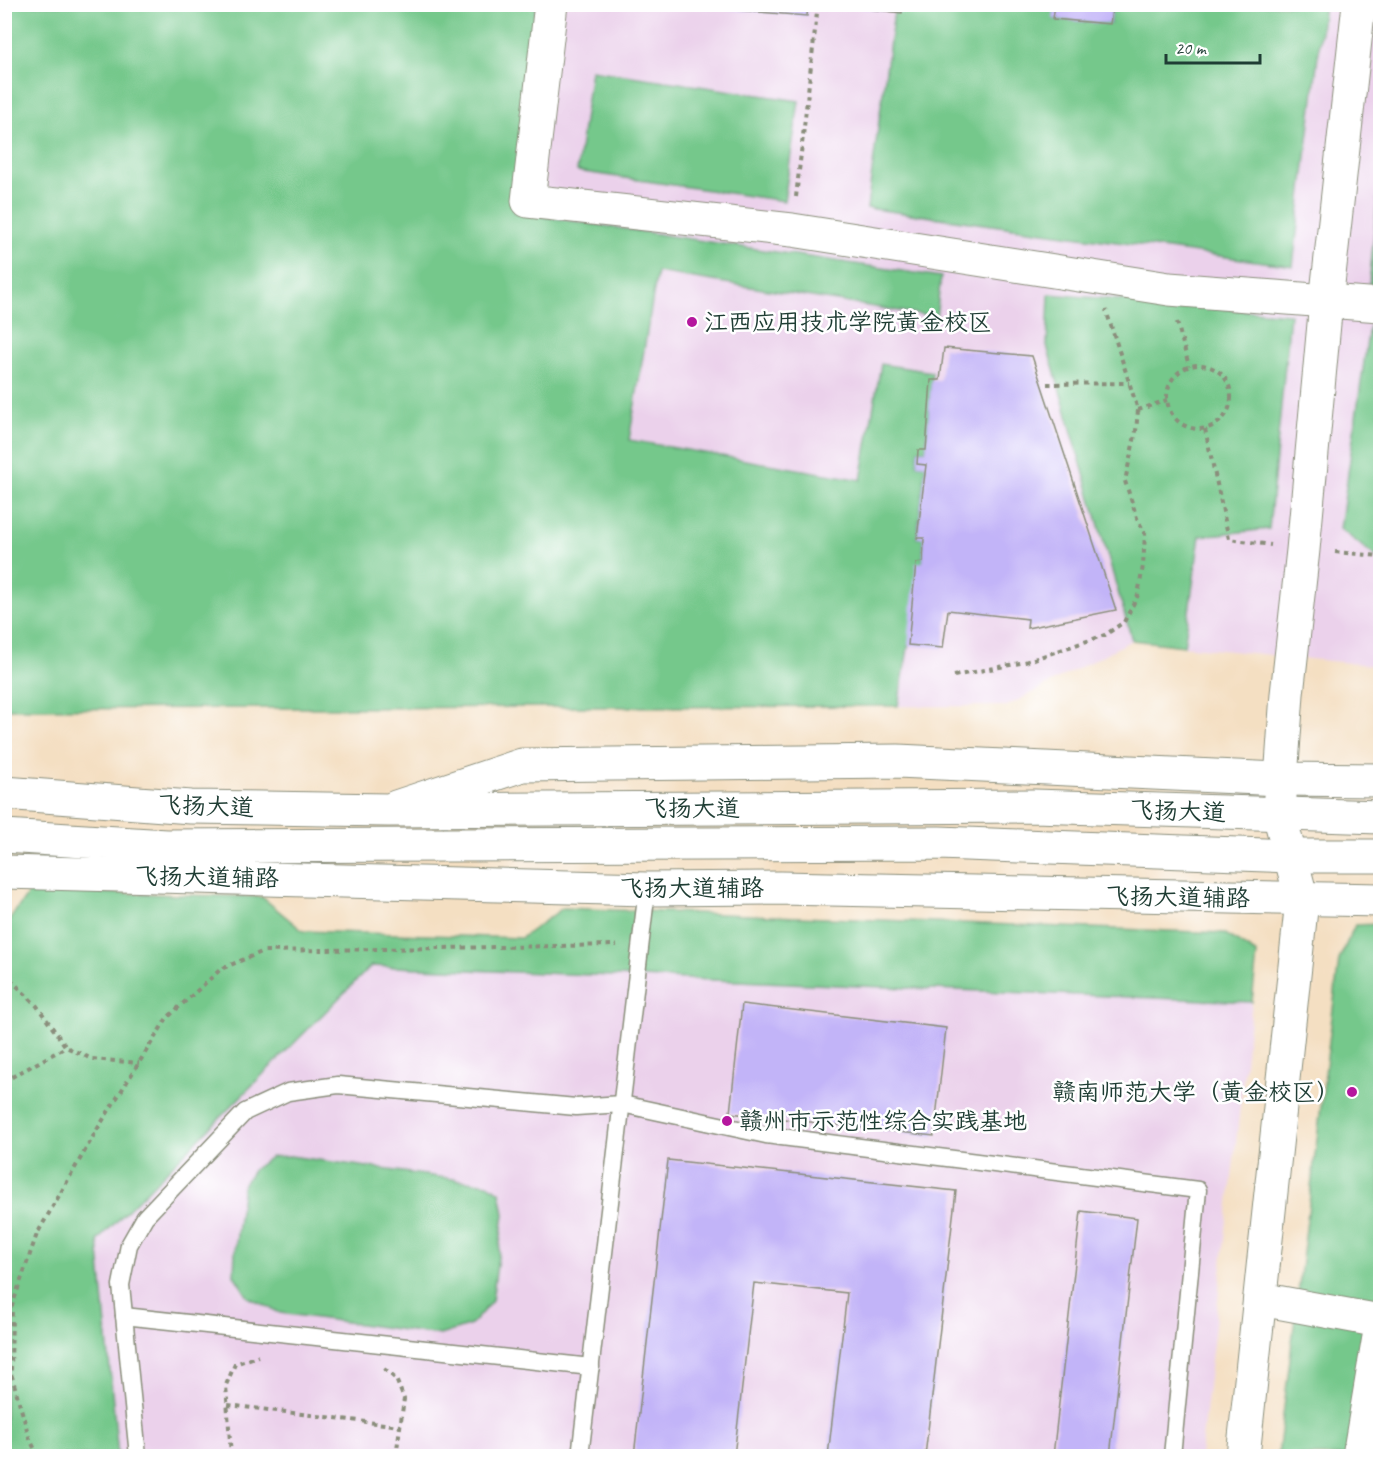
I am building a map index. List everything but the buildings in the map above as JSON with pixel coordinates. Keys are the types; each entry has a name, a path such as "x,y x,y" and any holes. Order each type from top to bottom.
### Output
{"street":[{"path":"551,4 528,201 792,230 1169,289 1380,305"},
{"path":"1243,1456 1302,900 1279,814 1287,694 1326,302 1359,4"},
{"path":"898,761 1034,807"},
{"path":"388,810 522,765 898,761 1281,779 1380,780"},
{"name":"飞扬大道","path":"4,793 192,807 388,810 1034,807 1380,817"},
{"name":"飞扬大道","path":"4,836 166,846 939,843 1291,856 1380,856"},
{"name":"飞扬大道辅路","path":"4,872 647,889 780,888 1380,900"},
{"path":"1260,1299 1380,1321"},
{"path":"1359,1456 1380,1331"}],"lane":[{"path":"580,1456 647,889"},
{"path":"138,1456 121,1285 129,1245 145,1217 245,1112 288,1092 338,1085 576,1107 622,1104 766,1135 1198,1190 1172,1456"},
{"path":"124,1316 591,1367"}],"path":[{"path":"792,230 818,4"},
{"path":"954,676 1025,662 1105,635 1124,622 1138,595 1145,534 1137,518 1125,481 1136,431 1138,410 1097,278"},
{"path":"1169,289 1189,366"},
{"path":"1200,364 1210,366 1220,372 1231,389 1231,400 1223,419 1205,429 1184,426 1170,411 1167,400 1172,379 1179,371 1189,366 1200,364"},
{"path":"1047,384 1129,383"},
{"path":"1138,410 1167,400"},
{"path":"1205,429 1229,539 1303,550 1380,556 1380,554"},
{"path":"4,973 37,1006 66,1047 92,1059 139,1063"},
{"path":"4,1082 66,1047"},
{"path":"231,1456 226,1385 235,1364 262,1354"},
{"path":"384,1369 396,1379 404,1399 396,1456"},
{"path":"228,1405 400,1426"}],"shaded area":[{"name":"江西应用技术学院黄金校区","path":"4,5 1380,5 1380,666 1132,640 1007,706 5,709"},
{"name":"赣州市示范性综合实践基地","path":"371,966 1252,1002 1200,1456 118,1456 97,1240"}],"green space":[{"path":"4,5 536,5 514,212 941,277 936,317 657,272 629,440 861,480 881,364 932,372 926,450 918,450 917,464 926,465 917,538 924,538 923,562 898,706 5,709"},
{"path":"903,5 1055,5 1054,19 1110,24 1113,5 1324,5 1293,266 867,208 894,12"},
{"path":"591,70 799,101 784,201 577,171"},
{"path":"1380,173 1380,288 1369,287"},
{"path":"1049,294 1290,314 1269,529 1200,536 1184,646 1132,640 1047,346"},
{"path":"1369,327 1380,329 1380,560 1340,529"},
{"path":"30,891 262,897 303,931 521,938 563,908 1224,933 1257,954 1252,1002 371,966 98,1240 118,1456 5,1456 4,927"},
{"name":"赣南师范大学（黄金校区）","path":"1380,924 1380,1456 1278,1456 1339,960 1355,925"},
{"path":"290,1156 488,1184 500,1192 504,1214 492,1301 471,1325 440,1335 280,1313 248,1297 234,1275 243,1185 254,1169 271,1157"}],"place":[{"name":"江西应用技术学院黄金校区","path":"692,322"},
{"name":"赣南师范大学（黄金校区）","path":"1352,1092"},
{"name":"赣州市示范性综合实践基地","path":"727,1121"}]}
